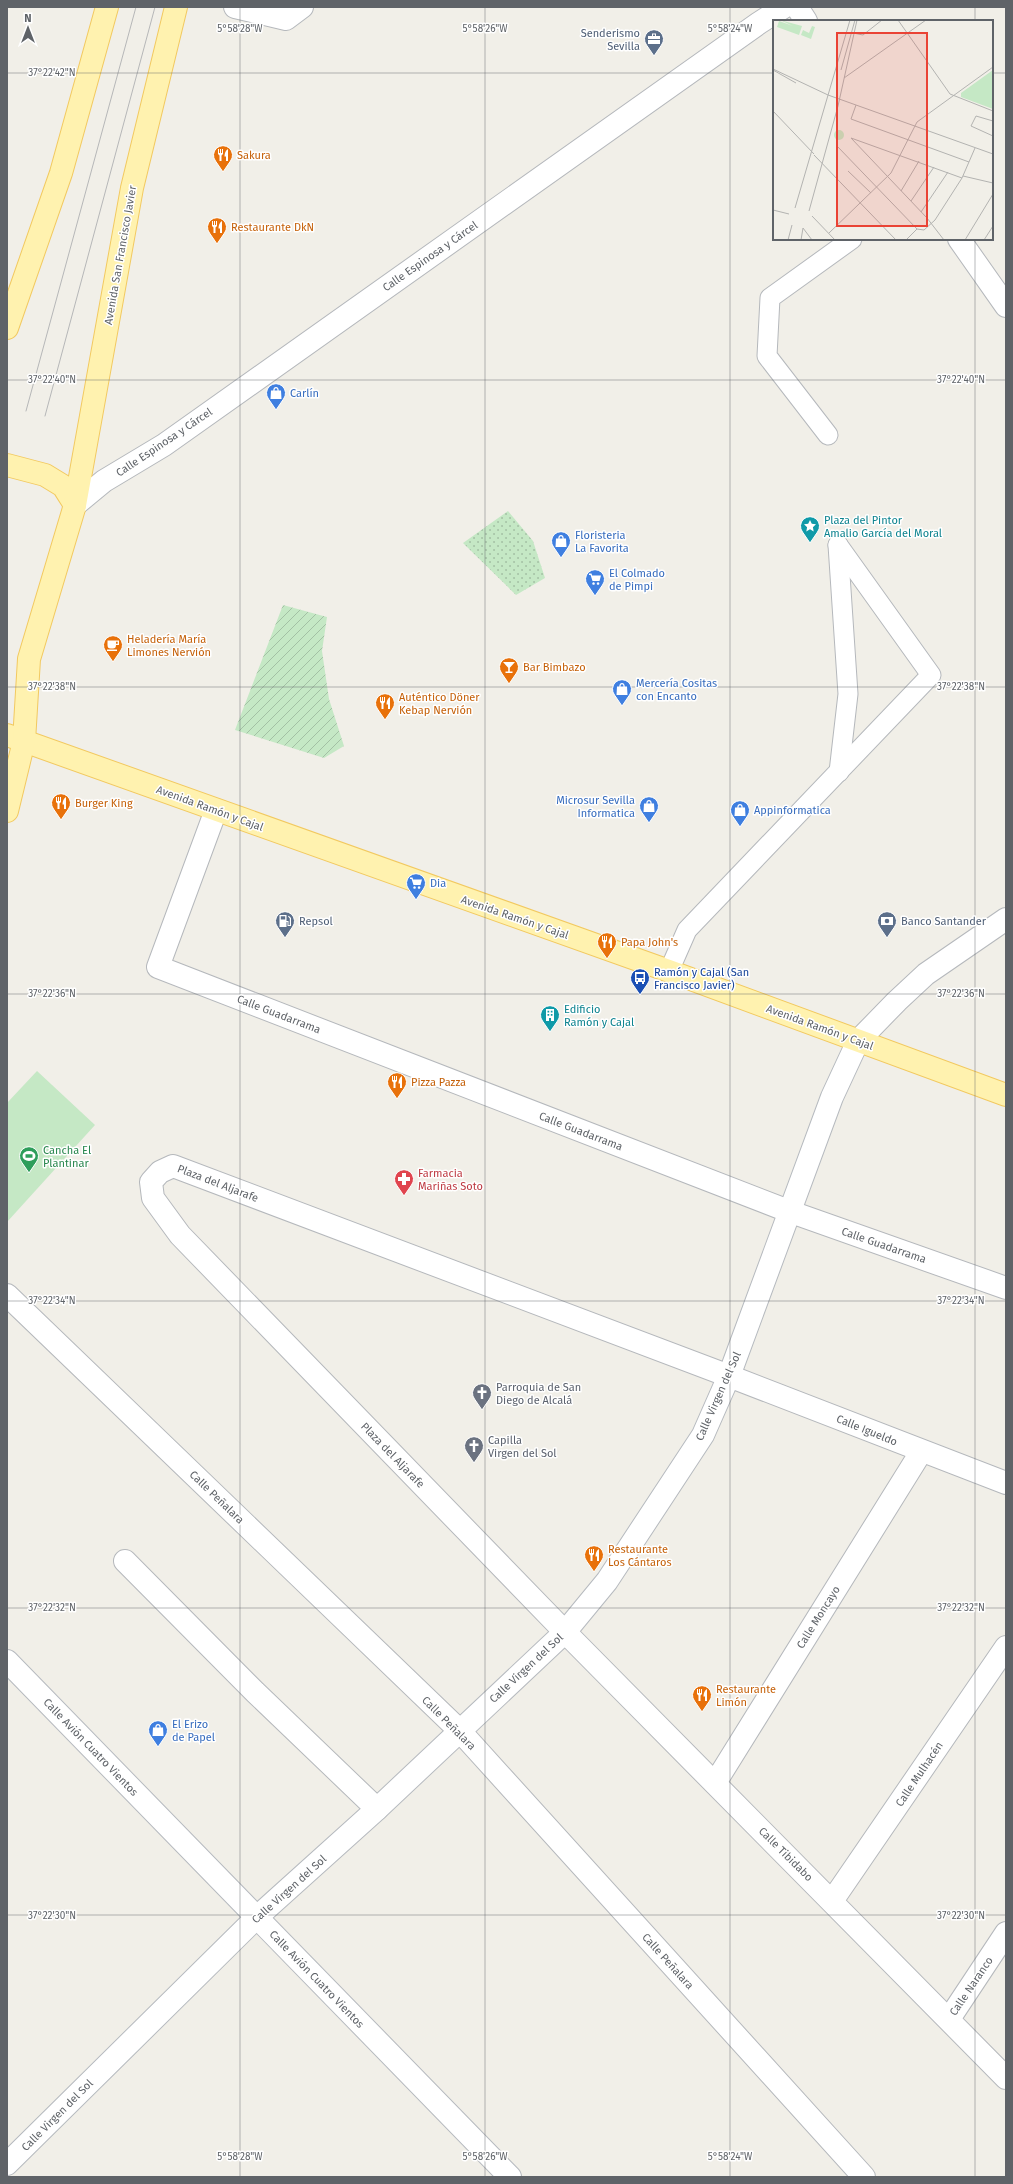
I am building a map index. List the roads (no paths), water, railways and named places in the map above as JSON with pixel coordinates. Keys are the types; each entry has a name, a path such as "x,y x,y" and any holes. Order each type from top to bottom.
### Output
{"main road":[{"path":"7,328 61,174 107,7"},
{"name":"Avenida San Francisco Javier","path":"7,811 16,738 29,659 75,505 132,188 176,7"},
{"path":"7,465 45,475 63,486 75,505"},
{"name":"Avenida Ramón y Cajal","path":"16,738 669,971 1006,1095"}],"street":[{"path":"235,7 286,19 302,7"},
{"name":"Calle Espinosa y Cárcel","path":"75,505 104,481 164,445 758,23 784,7"},
{"path":"797,7 805,20"},
{"path":"960,240 1006,306"},
{"name":"Calle Guadarrama","path":"216,810 158,967 791,1212 1006,1288"},
{"name":"Calle Virgen del Sol","path":"7,2164 258,1917 377,1809 459,1730 565,1632 607,1581 702,1435 729,1376 791,1212 832,1097 858,1041 926,974 1006,919"},
{"name":"Plaza del Aljarafe","path":"565,1632 180,1235 153,1198 151,1182 160,1172 173,1166 729,1376"},
{"name":"Calle Peñalara","path":"7,1296 459,1730 864,2177"},
{"name":"Calle Igueldo","path":"729,1376 921,1452 1006,1483"},
{"name":"Calle Moncayo","path":"715,1783 921,1452"},
{"path":"125,1561 277,1714 377,1809"},
{"name":"Calle Tibidabo","path":"565,1632 1006,2078"},
{"name":"Calle Mulhacén","path":"832,1901 1006,1647"},
{"name":"Calle Avión Cuatro Vientos","path":"7,1661 510,2177"},
{"name":"Calle Naranco","path":"949,2019 1006,1933"}],"lane":[{"path":"828,435 767,356 770,298 851,240"},
{"path":"669,971 687,930 839,772 931,675 838,546 848,694 839,772"}],"tram line":[{"path":"26,411 136,7"},
{"path":"45,416 155,7"}],"place":[{"name":"Senderismo Sevilla","path":"654,56"},
{"name":"Sakura","path":"223,172"},
{"name":"Restaurante DkN","path":"217,244"},
{"name":"Carlín","path":"276,410"},
{"name":"Plaza del Pintor Amalio García del Moral","path":"810,543"},
{"name":"Floristeria La Favorita","path":"561,558"},
{"name":"El Colmado de Pimpi","path":"595,596"},
{"name":"Heladería María Limones Nervión","path":"113,662"},
{"name":"Bar Bimbazo","path":"509,684"},
{"name":"Mercería Cositas con Encanto","path":"622,706"},
{"name":"Auténtico Döner Kebap Nervión","path":"385,720"},
{"name":"Burger King","path":"61,820"},
{"name":"Microsur Sevilla Informatica","path":"649,823"},
{"name":"Appinformatica","path":"740,827"},
{"name":"Dia","path":"416,900"},
{"name":"Repsol","path":"285,938"},
{"name":"Banco Santander","path":"887,938"},
{"name":"Papa John's","path":"607,959"},
{"name":"Ramón y Cajal (San Francisco Javier)","path":"640,995"},
{"name":"Edificio Ramón y Cajal","path":"550,1032"},
{"name":"Pizza Pazza","path":"397,1099"},
{"name":"Cancha El Plantinar","path":"29,1173"},
{"name":"Farmacia Mariñas Soto","path":"404,1196"},
{"name":"Parroquia de San Diego de Alcalá","path":"482,1410"},
{"name":"Capilla Virgen del Sol","path":"474,1463"},
{"name":"Restaurante Los Cántaros","path":"594,1572"},
{"name":"Restaurante Limón","path":"702,1712"},
{"name":"El Erizo de Papel","path":"158,1747"}]}
